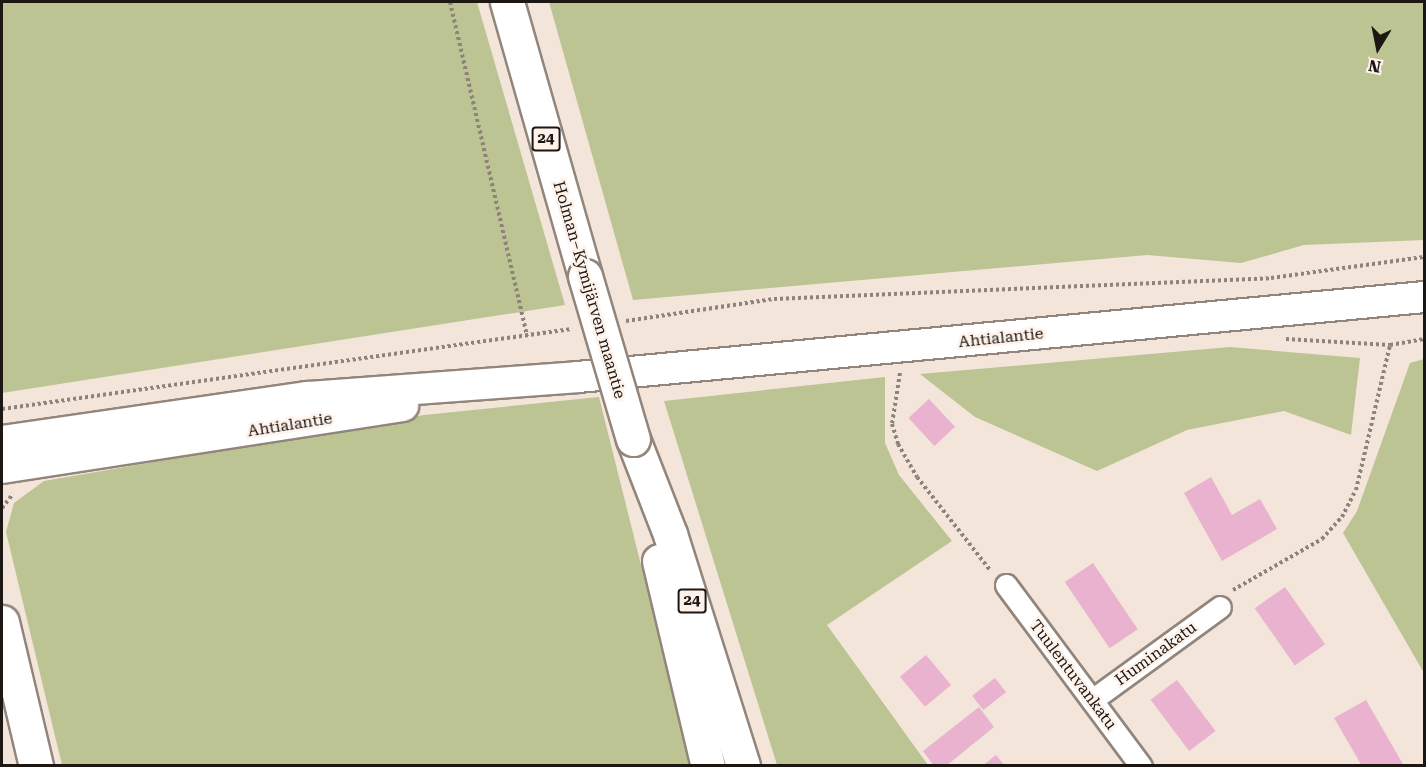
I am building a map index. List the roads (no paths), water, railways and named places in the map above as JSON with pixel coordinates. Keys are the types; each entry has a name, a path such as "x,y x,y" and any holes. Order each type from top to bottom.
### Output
{"highway":[{"name":"Holman–Kymijärven maantie","path":"507,2 633,439 687,692 708,765"},
{"name":"Holman–Kymijärven maantie","path":"633,439 670,534 743,765"},
{"path":"2,622 35,765"},
{"path":"2,683 35,765"}],"main road":[{"name":"Ahtialantie","path":"2,441 307,397 578,377 1425,297"},
{"name":"Ahtialantie","path":"2,468 578,377"}],"street":[{"name":"Tuulentuvankatu","path":"1006,585 1141,765"},
{"name":"Huminakatu","path":"1092,700 1220,607"}]}
